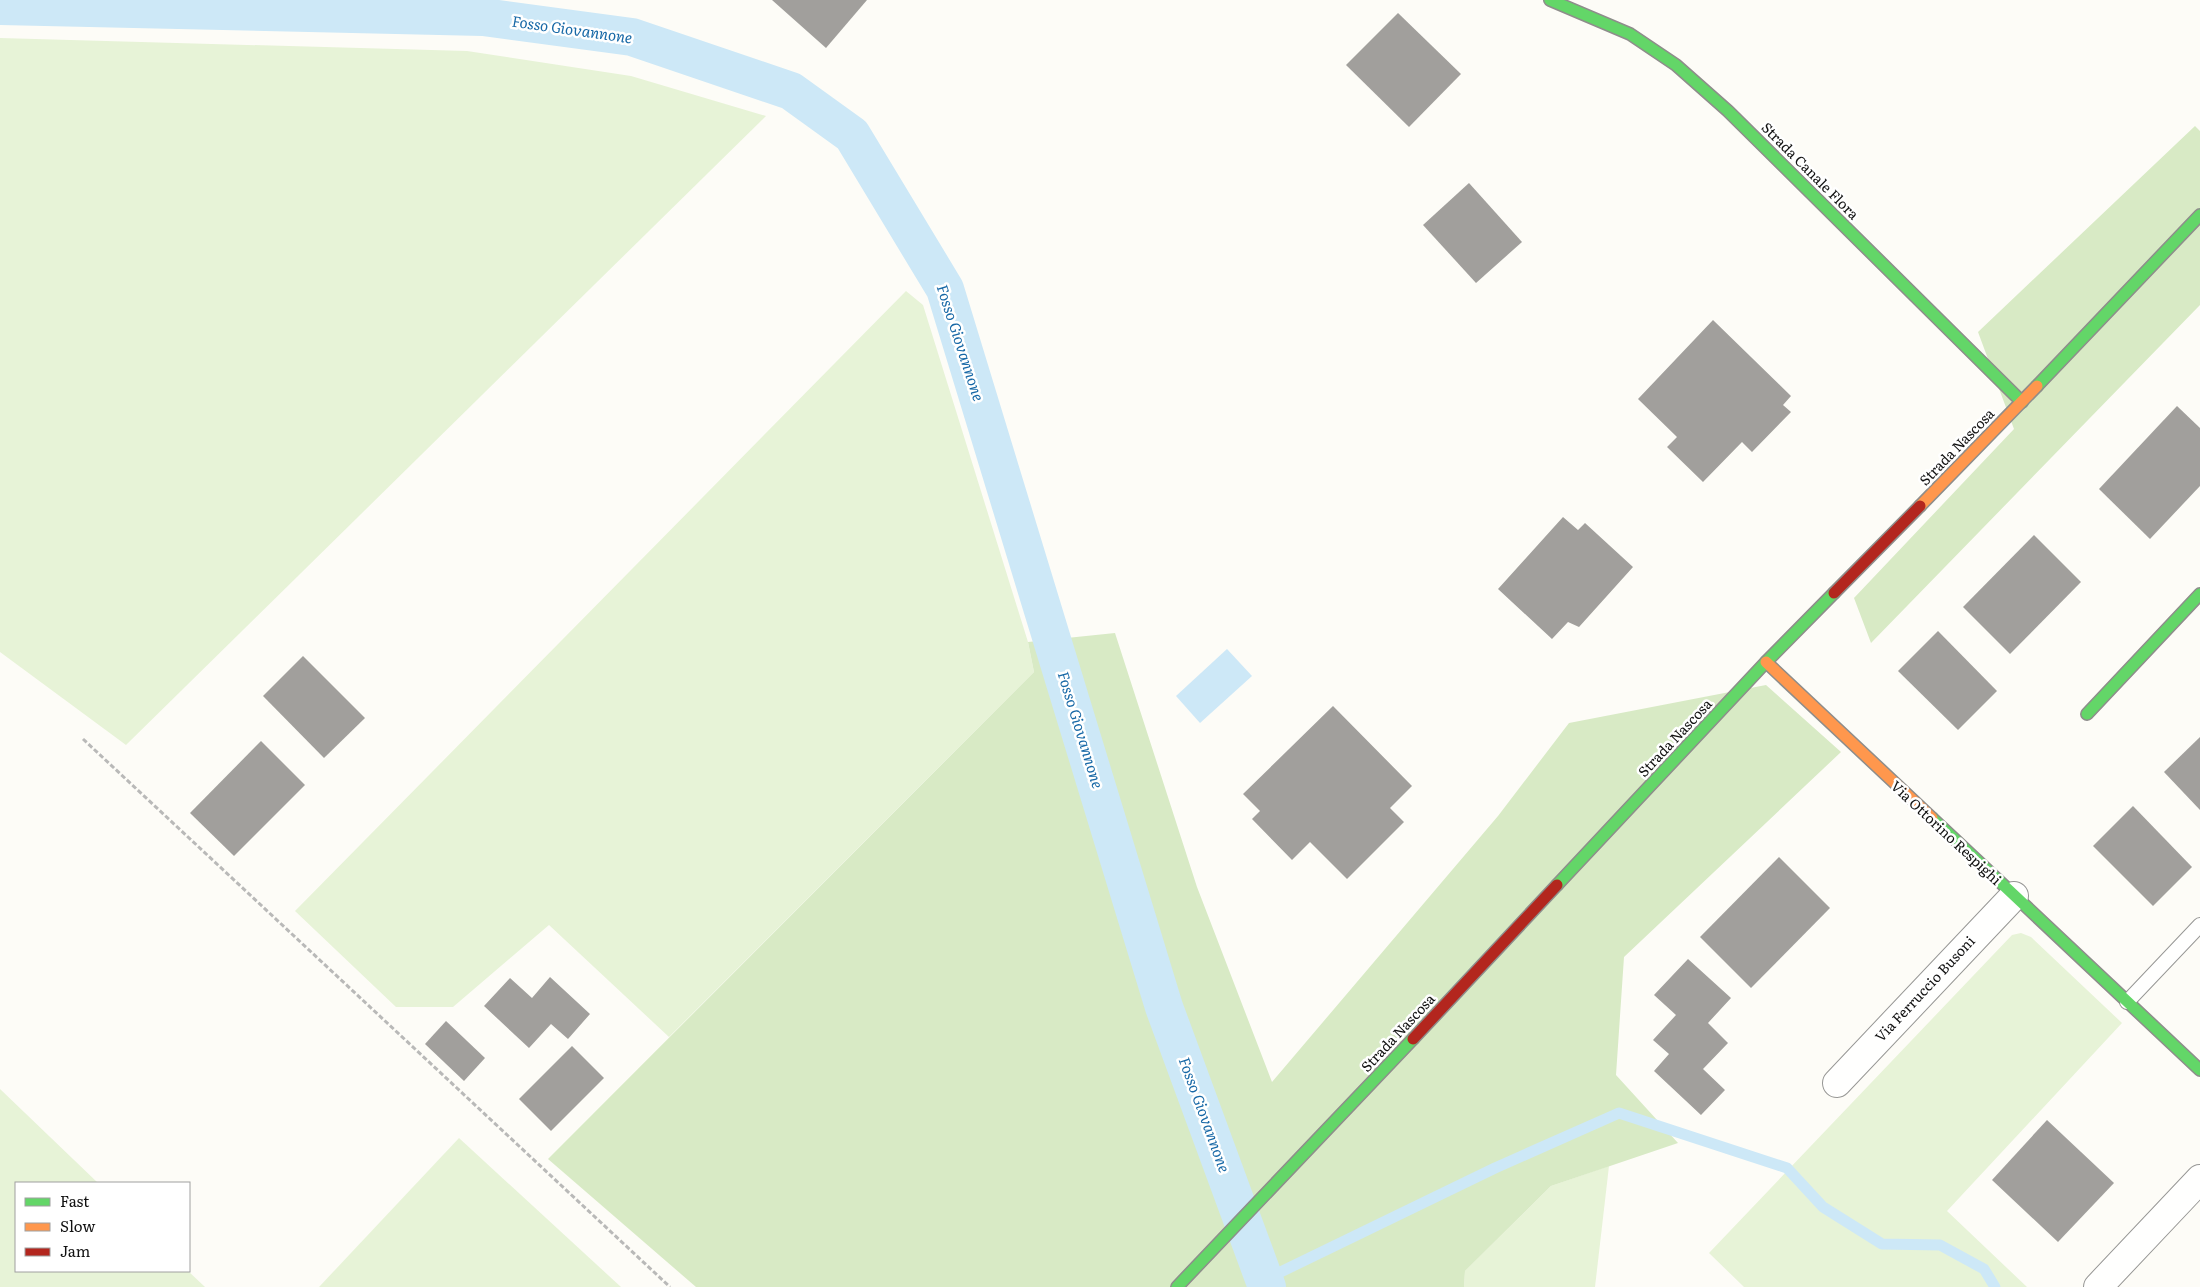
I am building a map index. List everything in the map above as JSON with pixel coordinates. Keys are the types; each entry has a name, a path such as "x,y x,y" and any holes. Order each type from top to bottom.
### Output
{"street":[{"name":"Strada Canale Flora","path":"1550,0 1630,34 1676,65 1728,111 2022,402"},
{"name":"Strada Nascosa","path":"1177,1287 1298,1161 1766,662 2022,402 2200,215"},
{"path":"2087,714 2200,594"},
{"name":"Via Ottorino Respighi","path":"1766,662 2200,1070"},
{"name":"Via Ferruccio Busoni","path":"1836,1082 2014,896"},
{"path":"2098,1287 2200,1179"}],"lane":[{"path":"2127,1002 2200,925"}],"path":[{"path":"83,739 670,1287"}],"green space":[{"path":"0,38 467,51 631,76 766,116 126,745 0,652"},
{"path":"2195,126 2200,131 2200,305 1871,643 1854,598 2014,429 1978,332"},
{"path":"906,291 923,305 1028,642 1034,672 669,1037 549,925 453,1007 396,1007 295,911"},
{"path":"1115,633 1197,887 1272,1082 1498,816 1569,723 1766,685 1841,752 1624,957 1616,1075 1678,1143 1551,1186 1465,1271 1464,1287 696,1287 548,1159 1034,672 1028,642"},
{"path":"2021,933 2031,937 2122,1023 1947,1211 2027,1287 1744,1287 1709,1253 2012,935"},
{"path":"0,1089 97,1182 15,1182 15,1272 189,1272 205,1287 0,1287"},
{"path":"459,1138 621,1287 319,1287"},
{"path":"1609,1166 1595,1287 1464,1287 1465,1271 1551,1186"}],"water":[{"path":"1227,649 1252,676 1200,723 1176,696"}],"building":[{"path":"772,0 867,0 826,48"},
{"path":"1398,13 1461,74 1409,127 1346,65"},
{"path":"1469,183 1522,242 1476,283 1423,225"},
{"path":"1713,320 1791,396 1783,405 1791,412 1752,452 1742,442 1703,482 1667,447 1677,437 1638,399"},
{"path":"2177,406 2200,428 2200,486 2150,539 2099,489"},
{"path":"1563,517 1578,530 1585,523 1633,567 1579,627 1568,622 1552,639 1498,589"},
{"path":"2034,535 2081,582 2010,654 1963,607"},
{"path":"1938,631 1997,691 1958,730 1898,671"},
{"path":"303,656 365,718 324,758 263,696"},
{"path":"1333,706 1412,786 1390,808 1404,822 1347,879 1310,842 1292,860 1252,819 1260,811 1243,794"},
{"path":"2200,737 2200,810 2164,772"},
{"path":"261,741 305,785 234,856 190,813"},
{"path":"2133,806 2192,867 2153,906 2093,846"},
{"path":"1779,857 1830,908 1751,988 1700,937"},
{"path":"1688,959 1731,998 1708,1023 1728,1043 1703,1069 1725,1090 1701,1115 1654,1071 1669,1054 1653,1040 1676,1015 1654,995"},
{"path":"550,977 590,1014 568,1039 551,1024 529,1048 484,1006 510,978 532,998"},
{"path":"446,1021 485,1058 464,1081 425,1044"},
{"path":"572,1046 604,1078 551,1131 519,1099"},
{"path":"2047,1120 2114,1183 2058,1242 1992,1180"}],"waterway":[{"name":"Fosso Giovannone","path":"0,6 483,17 632,37 791,91 852,135 945,289 1164,1007 1267,1287"},
{"path":"1264,1280 1495,1168 1619,1113 1787,1168 1823,1207 1882,1244 1940,1245 1984,1269 1995,1287"}],"traffic: fast":[{"path":"1550,0 1630,34 1676,65 1728,111 2022,402"},
{"path":"2037,386 2200,215"},
{"path":"1557,885 1766,662 1834,593"},
{"path":"2087,714 2200,594"},
{"path":"1932,818 2200,1070"},
{"path":"1177,1287 1413,1039"}],"traffic: slow":[{"path":"1920,506 2037,386"},
{"path":"1766,662 1932,818"}],"traffic: jam":[{"path":"1834,593 1920,506"},
{"path":"1413,1039 1557,885"}]}
